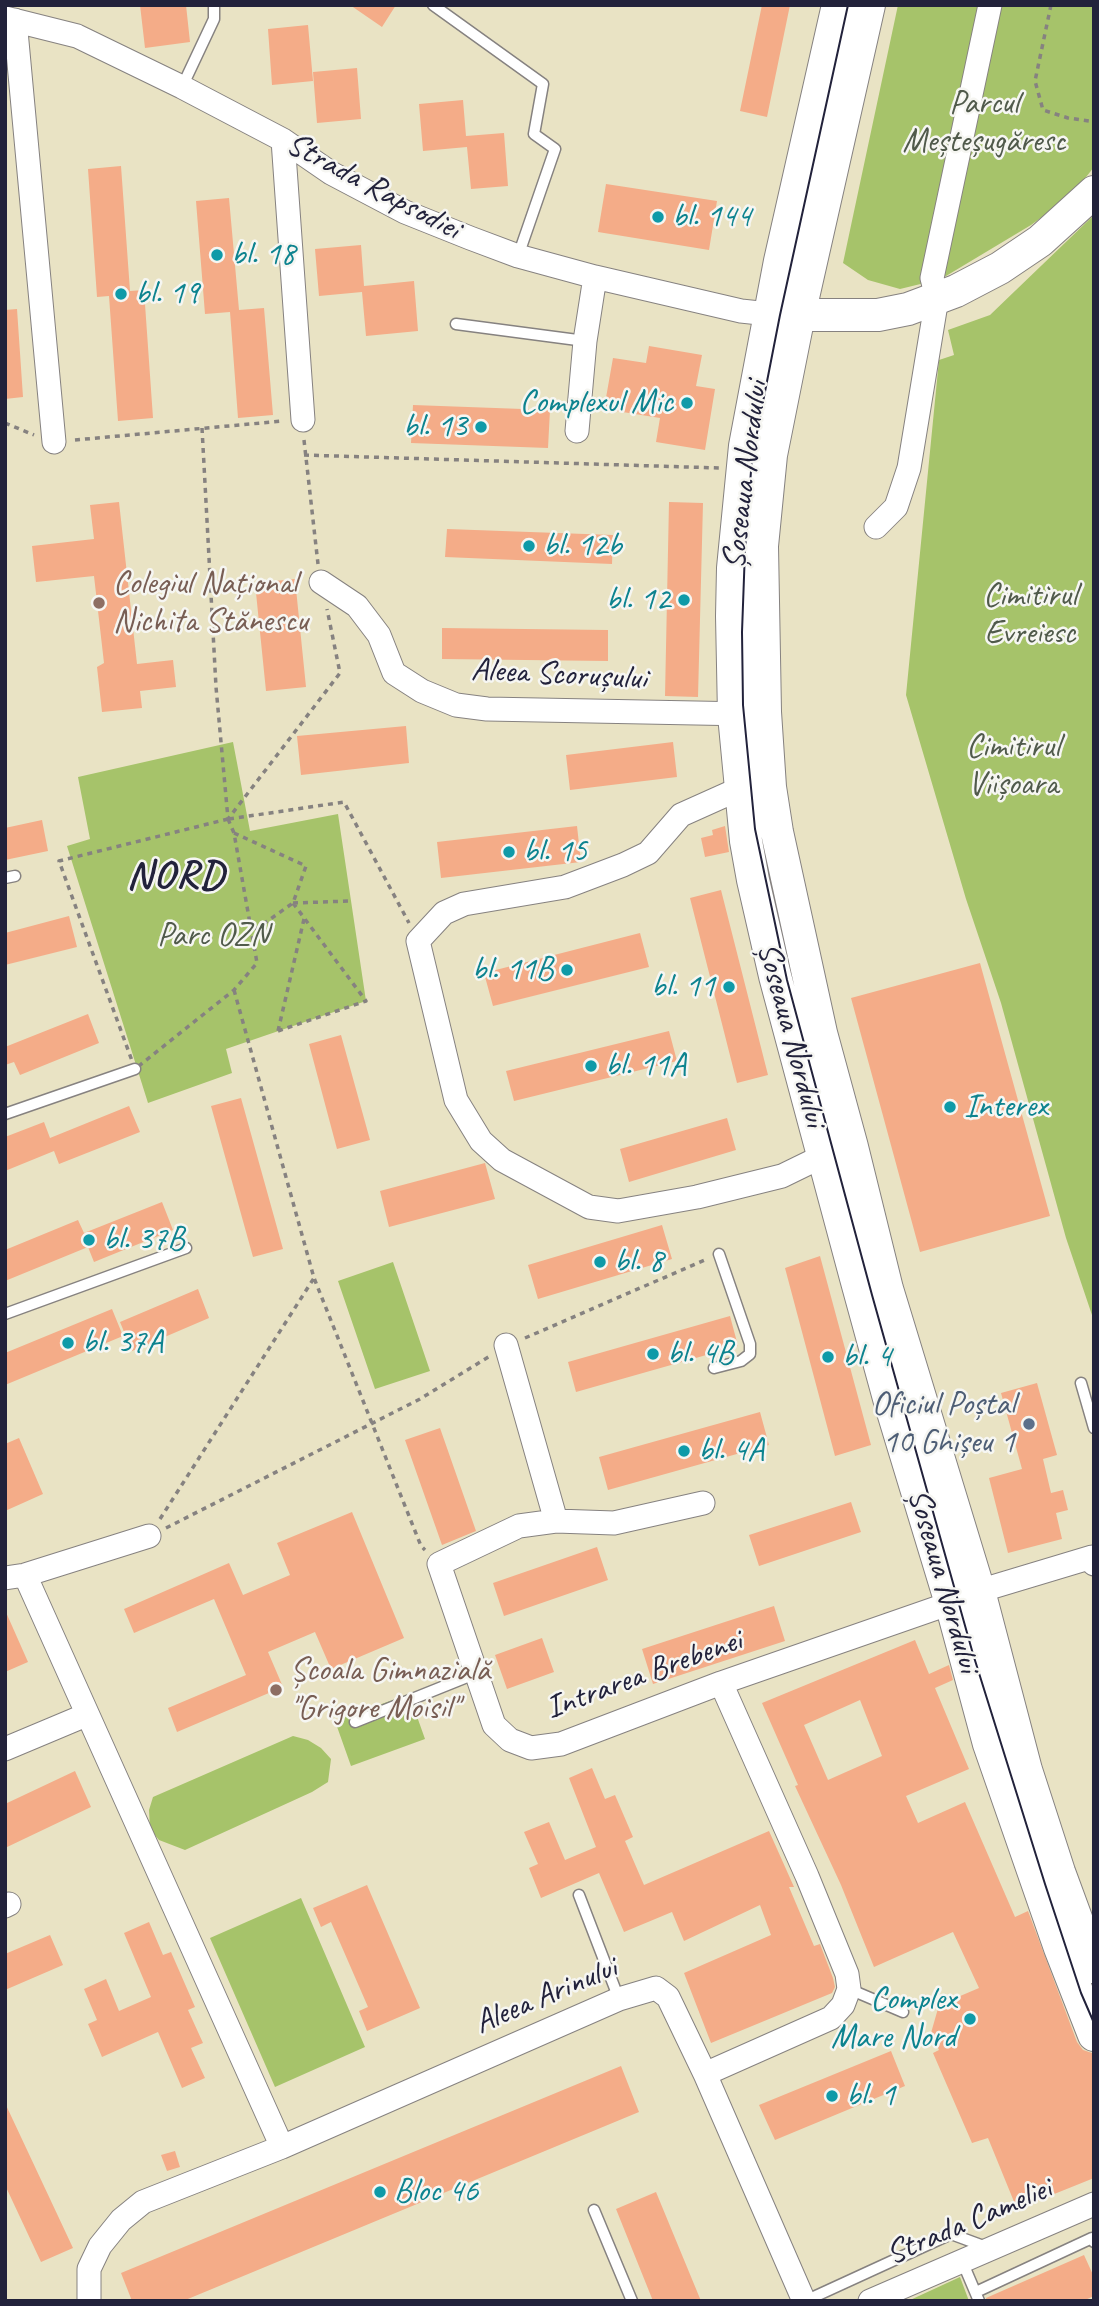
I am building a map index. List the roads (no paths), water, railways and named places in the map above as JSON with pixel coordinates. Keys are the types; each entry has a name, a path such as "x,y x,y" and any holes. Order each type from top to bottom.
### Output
{"main road":[{"name":"Șoseaua Nordului","path":"838,5 821,147 784,315 745,446 738,507 732,616 734,715 752,880 775,976 887,1289 965,1597 997,1769 1056,1938 1094,2035"},
{"name":"Șoseaua Nordului","path":"821,147 869,5"},
{"path":"784,315 878,315 908,309 957,291 1000,268 1040,241 1094,192"},
{"name":"Șoseaua Nordului","path":"784,315 762,546 765,712 776,832 821,1033 838,1151"},
{"name":"Șoseaua Nordului","path":"965,1597 1094,1967"}],"street":[{"path":"876,527 896,507 909,468 937,298 932,278 990,5"},
{"name":"Strada Rapsodiei","path":"10,19 76,36 283,140 331,173 405,212 519,257 730,309 784,315"},
{"path":"10,19 54,442"},
{"path":"283,140 303,419"},
{"path":"577,431 585,341 595,277"},
{"name":"Aleea Scorușului","path":"321,582 357,606 379,635 394,673 422,691 456,705 487,709 734,715 765,712"},
{"path":"741,791 730,793 681,815 648,853 597,877 565,887 464,904 444,913 418,941 456,1100 481,1141 502,1160 589,1207 618,1210 697,1197 782,1176 838,1151"},
{"path":"506,1346 556,1521 614,1523 703,1503"},
{"name":"Intrarea Brebenei","path":"556,1521 519,1526 439,1564 494,1725 510,1740 531,1748 561,1744 721,1683 965,1597 1092,1557 1094,1564"},
{"path":"149,1536 15,1577 86,1715 282,2147"},
{"path":"705,2074 831,2018 843,2005 849,1989 847,1974 807,1876 721,1683"},
{"path":"5,1749 86,1715"},
{"name":"Aleea Arinului","path":"89,2301 89,2269 100,2246 121,2220 143,2202 282,2147 619,1999 656,1988 668,1997 705,2074 805,2301"},
{"name":"Strada Cameliei","path":"870,2301 1094,2204"}],"lane":[{"path":"182,87 214,19 214,5"},
{"path":"433,5 543,84 534,134 555,149 519,257"},
{"path":"456,324 585,341"},
{"path":"5,1114 135,1069"},
{"path":"5,1314 186,1248"},
{"path":"714,1368 741,1361 750,1354 750,1345 719,1254"},
{"path":"1081,1383 1094,1428"},
{"path":"355,1722 477,1673"},
{"path":"579,1895 619,1999"},
{"path":"849,1989 903,2012"},
{"path":"594,2210 632,2301"},
{"path":"805,2301 951,2234 991,2249"},
{"path":"962,2261 977,2296 1092,2238 1094,2242"}],"tram line":[{"path":"848,5 780,315 752,458 742,632 743,705 755,829 787,980 973,1654 1045,1884 1081,1993 1094,2023"}],"place":[{"name":"bl. 144","path":"658,217"},
{"name":"bl. 18","path":"217,255"},
{"name":"bl. 19","path":"121,294"},
{"name":"Complexul Mic","path":"687,403"},
{"name":"bl. 13","path":"481,427"},
{"name":"bl. 12b","path":"529,546"},
{"name":"bl. 12","path":"684,600"},
{"name":"Colegiul Național Nichita Stănescu","path":"99,603"},
{"name":"bl. 15","path":"509,852"},
{"name":"bl. 11B","path":"567,970"},
{"name":"bl. 11","path":"729,987"},
{"name":"bl. 11A","path":"591,1066"},
{"name":"Interex","path":"950,1107"},
{"name":"bl. 37B","path":"89,1240"},
{"name":"bl. 8","path":"600,1262"},
{"name":"bl. 37A","path":"68,1343"},
{"name":"bl. 4B","path":"653,1354"},
{"name":"bl. 4","path":"828,1357"},
{"name":"Oficiul Poștal 10 Ghișeu 1","path":"1029,1424"},
{"name":"bl. 4A","path":"684,1451"},
{"name":"Școala Gimnazială \"Grigore Moisil\"","path":"276,1690"},
{"name":"Complex Mare Nord","path":"970,2019"},
{"name":"bl. 1","path":"832,2096"},
{"name":"Bloc 46","path":"380,2192"}],"district":[{"name":"NORD","path":"176,877"}],"park label":[{"name":"Parcul Meșteșugăresc","path":"984,123"},
{"name":"Cimitirul Evreiesc","path":"1030,615"},
{"name":"Cimitirul Viișoara","path":"1013,766"},
{"name":"Parc OZN","path":"213,936"}]}
